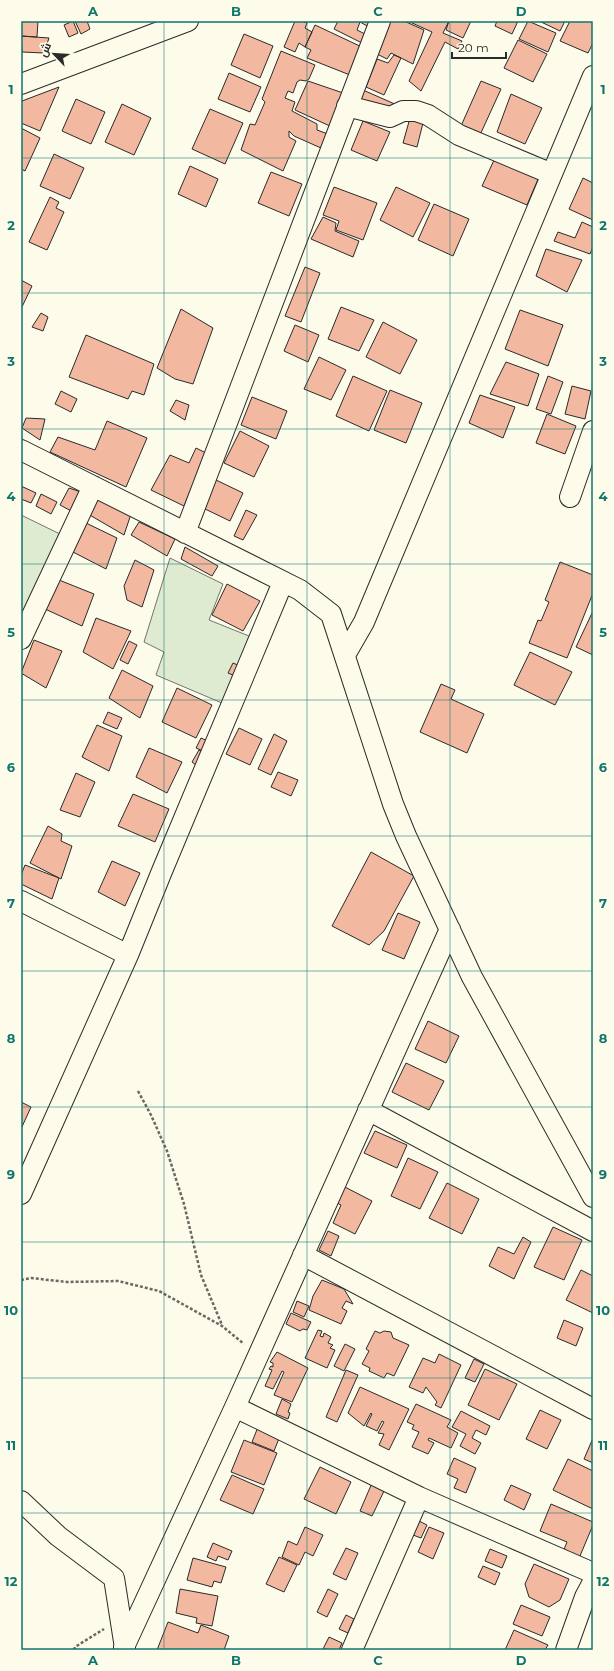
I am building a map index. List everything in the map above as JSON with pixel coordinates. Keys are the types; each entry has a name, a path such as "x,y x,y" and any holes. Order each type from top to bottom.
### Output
{"street":[{"path":"21,84 188,21"},
{"path":"185,533 380,21"},
{"path":"345,655 364,622 593,76"},
{"path":"347,106 390,117 403,111 416,111 428,115 459,135 552,174"},
{"path":"570,497 593,431"},
{"path":"21,450 300,590 330,614 345,655 393,804 472,977 593,1197"},
{"path":"21,639 93,486"},
{"path":"21,1194 128,955 283,582"},
{"path":"21,901 128,955"},
{"path":"125,1649 450,929"},
{"path":"368,1110 593,1231"},
{"path":"303,1255 593,1409"},
{"path":"235,1407 419,1497 593,1573"},
{"path":"352,1650 419,1497"},
{"path":"21,1501 58,1536 114,1578 125,1649"},
{"path":"566,1650 590,1593"}],"path":[{"path":"138,1091 151,1115 167,1151 184,1204 201,1275 222,1326"},
{"path":"21,1280 31,1278 67,1282 118,1281 159,1291 222,1326 258,1356"},
{"path":"74,1650 75,1647 98,1632 120,1622"}],"green space":[{"path":"21,515 62,535 21,620"},
{"path":"170,558 223,584 209,620 254,638 222,703 156,675 164,652 144,642"}],"building":[{"path":"21,21 38,21 37,37 21,36"},
{"path":"73,21 78,33 69,37 64,25"},
{"path":"75,21 87,21 90,29 81,34"},
{"path":"295,21 307,23 305,28 312,32 305,47 299,43 295,52 284,47"},
{"path":"338,21 372,21 369,27 360,22 357,30 369,36 366,45 334,29"},
{"path":"387,21 404,21 424,30 413,64 391,53 387,59 373,52"},
{"path":"449,21 443,33 462,41 458,49 445,42 421,91 409,81 432,32 410,22"},
{"path":"449,21 471,21 463,38 446,30"},
{"path":"497,21 518,21 512,34 495,26"},
{"path":"528,21 556,33 548,52 519,39"},
{"path":"539,21 565,21 560,31"},
{"path":"570,21 593,21 593,43 588,53 560,41"},
{"path":"315,25 364,48 355,77 307,58 311,50 305,47"},
{"path":"244,34 273,46 260,78 231,65"},
{"path":"21,36 49,38 44,53 22,52"},
{"path":"518,40 547,54 533,82 504,68"},
{"path":"281,51 315,65 309,79 306,81 300,80 297,82 293,93 288,91 285,98 295,102 292,111 317,124 317,130 328,134 321,148 294,136 289,131 289,137 296,141 283,171 241,150 250,124 255,125 265,102 262,99"},
{"path":"394,55 401,58 384,95 366,87 377,59 388,63"},
{"path":"229,73 261,87 250,112 218,99"},
{"path":"308,81 346,94 332,127 295,110"},
{"path":"481,81 501,89 480,135 461,126"},
{"path":"59,87 40,131 21,123 22,101"},
{"path":"363,90 397,105 394,113 359,99"},
{"path":"511,94 542,108 525,144 497,132"},
{"path":"76,99 105,112 91,144 62,131"},
{"path":"122,104 151,118 134,155 105,142"},
{"path":"210,109 243,123 225,164 192,149"},
{"path":"410,118 423,123 417,147 403,143"},
{"path":"363,121 390,132 377,161 351,150"},
{"path":"21,128 40,138 25,171 21,169"},
{"path":"54,154 84,168 70,199 40,186"},
{"path":"495,158 539,177 527,205 482,186"},
{"path":"190,166 218,179 206,207 178,194"},
{"path":"271,172 302,184 289,216 258,203"},
{"path":"583,178 593,183 593,220 569,209"},
{"path":"334,187 377,203 363,240 336,230 339,221 323,215"},
{"path":"396,187 430,203 413,237 380,220"},
{"path":"50,197 59,202 56,208 64,212 47,250 29,242"},
{"path":"434,204 469,219 453,256 418,240"},
{"path":"323,217 336,223 335,231 359,241 353,257 311,239"},
{"path":"582,222 593,227 593,247 590,254 554,241 558,232 575,238"},
{"path":"546,249 582,260 567,292 536,276"},
{"path":"305,267 320,273 301,322 285,316"},
{"path":"21,280 32,286 21,309"},
{"path":"341,307 374,320 359,351 328,339"},
{"path":"181,309 213,328 193,384 175,379 157,368"},
{"path":"520,310 563,325 548,366 505,349"},
{"path":"41,313 48,317 43,331 32,327"},
{"path":"383,322 417,340 400,374 366,357"},
{"path":"295,325 319,335 308,362 284,351"},
{"path":"86,335 154,364 144,395 132,391 128,399 69,377"},
{"path":"319,357 346,370 331,400 304,389"},
{"path":"506,362 539,374 528,406 490,394"},
{"path":"353,376 387,391 369,431 336,416"},
{"path":"548,376 563,382 551,414 536,409"},
{"path":"572,386 591,391 585,419 565,414"},
{"path":"390,390 422,403 406,443 374,430"},
{"path":"61,391 77,399 71,412 55,404"},
{"path":"480,395 515,407 503,438 469,423"},
{"path":"252,397 287,411 276,439 241,425"},
{"path":"176,400 189,405 185,420 170,411"},
{"path":"547,414 576,426 565,454 536,443"},
{"path":"26,418 45,419 40,440 22,428"},
{"path":"107,421 147,438 126,487 50,452 58,437 95,450"},
{"path":"240,431 269,446 254,477 224,463"},
{"path":"196,448 206,453 184,506 151,490 170,455 189,463"},
{"path":"216,480 243,493 230,521 203,508"},
{"path":"21,486 36,493 31,503 21,499"},
{"path":"69,488 84,493 73,512 60,505"},
{"path":"41,494 57,502 51,514 36,506"},
{"path":"96,498 131,514 124,535 88,514"},
{"path":"246,510 257,515 243,540 234,536"},
{"path":"139,522 175,539 167,556 131,535"},
{"path":"86,523 117,538 106,569 73,552"},
{"path":"185,547 218,566 212,576 181,559"},
{"path":"135,560 154,570 142,607 127,600 124,586"},
{"path":"560,562 593,575 593,593 567,658 529,643 538,620 541,621 549,602 545,600"},
{"path":"59,580 94,594 82,626 45,609"},
{"path":"227,584 260,601 243,631 212,615"},
{"path":"593,611 593,655 576,647"},
{"path":"96,618 131,631 113,669 83,652"},
{"path":"34,640 62,651 46,688 21,673"},
{"path":"129,641 137,645 128,664 120,660"},
{"path":"530,652 572,672 555,705 514,685"},
{"path":"233,663 240,666 235,676 228,673"},
{"path":"122,670 153,686 140,718 109,698"},
{"path":"441,684 455,690 451,699 484,714 467,753 420,732"},
{"path":"177,688 212,705 196,738 162,722"},
{"path":"108,712 122,718 117,729 103,723"},
{"path":"97,725 122,736 109,771 82,757"},
{"path":"239,728 262,739 250,765 226,754"},
{"path":"274,734 287,741 271,775 258,769"},
{"path":"201,738 208,741 203,751 196,748"},
{"path":"149,748 182,762 167,793 136,777"},
{"path":"199,750 203,752 196,765 192,762"},
{"path":"278,772 298,780 291,796 271,787"},
{"path":"76,773 95,782 80,817 60,810"},
{"path":"133,794 169,809 155,842 118,826"},
{"path":"48,826 62,834 61,841 72,846 61,879 30,863"},
{"path":"371,852 414,876 384,931 369,945 332,926"},
{"path":"112,861 140,873 125,906 98,892"},
{"path":"25,865 59,878 52,899 21,884 21,875"},
{"path":"398,913 420,922 404,959 382,950"},
{"path":"428,1021 459,1036 446,1063 415,1049"},
{"path":"406,1063 444,1081 429,1110 392,1092"},
{"path":"21,1102 31,1107 21,1129"},
{"path":"375,1131 407,1145 397,1168 364,1153"},
{"path":"408,1158 438,1172 420,1209 391,1196"},
{"path":"447,1183 479,1199 462,1234 429,1218"},
{"path":"343,1186 372,1201 355,1234 333,1223 341,1205 337,1203"},
{"path":"553,1227 582,1240 564,1280 534,1267"},
{"path":"328,1231 339,1236 331,1256 319,1250"},
{"path":"523,1237 531,1242 514,1279 489,1266 498,1247 514,1254"},
{"path":"581,1270 593,1276 593,1313 566,1300"},
{"path":"322,1280 344,1289 353,1304 346,1301 342,1308 347,1311 341,1324 309,1310 313,1296"},
{"path":"297,1301 309,1306 304,1317 293,1312"},
{"path":"291,1313 311,1322 307,1330 303,1329 300,1331 286,1324"},
{"path":"564,1320 583,1328 576,1346 557,1338"},
{"path":"318,1330 322,1331 320,1336 323,1337 324,1333 331,1337 328,1343 333,1345 330,1348 335,1350 327,1368 305,1358"},
{"path":"375,1331 380,1333 384,1331 391,1332 393,1338 409,1345 394,1376 387,1373 384,1378 369,1371 370,1368 362,1364 369,1351 366,1349"},
{"path":"345,1344 355,1349 344,1371 334,1366"},
{"path":"277,1352 308,1368 292,1402 274,1395 284,1372 282,1371 273,1389 265,1386 272,1370 269,1369 271,1366 273,1367 273,1363 270,1362"},
{"path":"439,1354 461,1365 441,1408 435,1405 437,1402 426,1387 423,1393 409,1387 423,1358 435,1363"},
{"path":"474,1359 484,1364 475,1382 465,1378"},
{"path":"485,1369 517,1384 499,1420 468,1405"},
{"path":"346,1370 358,1375 337,1422 326,1417"},
{"path":"360,1387 409,1409 389,1450 379,1445 384,1434 378,1433 384,1422 382,1421 377,1431 366,1426 372,1414 371,1413 364,1426 348,1413"},
{"path":"282,1399 291,1404 288,1412 290,1413 288,1419 276,1414"},
{"path":"416,1404 451,1420 447,1427 458,1433 451,1448 429,1438 428,1440 434,1443 428,1454 412,1447 419,1432 412,1429 414,1425 407,1422"},
{"path":"540,1410 561,1420 547,1449 526,1439"},
{"path":"461,1411 490,1426 486,1435 476,1430 472,1438 481,1443 475,1454 460,1446 466,1434 452,1427"},
{"path":"258,1427 280,1436 274,1451 252,1442"},
{"path":"593,1438 593,1463 584,1459"},
{"path":"244,1440 277,1453 264,1485 231,1472"},
{"path":"454,1458 476,1468 466,1493 454,1488 458,1479 447,1474"},
{"path":"568,1459 593,1471 593,1509 553,1490"},
{"path":"320,1467 351,1482 336,1514 304,1499"},
{"path":"232,1475 264,1489 253,1514 220,1500"},
{"path":"372,1483 385,1489 372,1516 360,1511"},
{"path":"511,1485 531,1494 524,1510 504,1500"},
{"path":"551,1504 593,1522 577,1563 561,1557 567,1542 540,1531"},
{"path":"419,1521 427,1525 421,1538 413,1535"},
{"path":"305,1527 323,1535 313,1556 305,1552 299,1565 282,1557 288,1541 297,1545"},
{"path":"429,1527 444,1533 433,1559 418,1552"},
{"path":"213,1543 232,1551 228,1560 218,1556 216,1561 207,1557"},
{"path":"346,1548 358,1553 346,1580 333,1574"},
{"path":"490,1549 507,1556 502,1568 485,1561"},
{"path":"279,1557 297,1565 284,1592 266,1584"},
{"path":"193,1558 226,1567 221,1583 214,1581 212,1587 187,1580"},
{"path":"534,1564 569,1579 560,1600 549,1607 529,1597 525,1584"},
{"path":"483,1566 500,1573 495,1585 478,1577"},
{"path":"180,1589 218,1596 212,1626 196,1623 197,1618 176,1613"},
{"path":"328,1589 338,1594 327,1617 317,1612"},
{"path":"521,1605 550,1617 542,1636 513,1624"},
{"path":"346,1615 354,1619 348,1633 339,1629"},
{"path":"168,1622 198,1633 201,1625 229,1636 224,1650 157,1650"},
{"path":"514,1630 548,1645 545,1650 505,1650"},
{"path":"329,1637 342,1643 339,1650 323,1649"}]}
